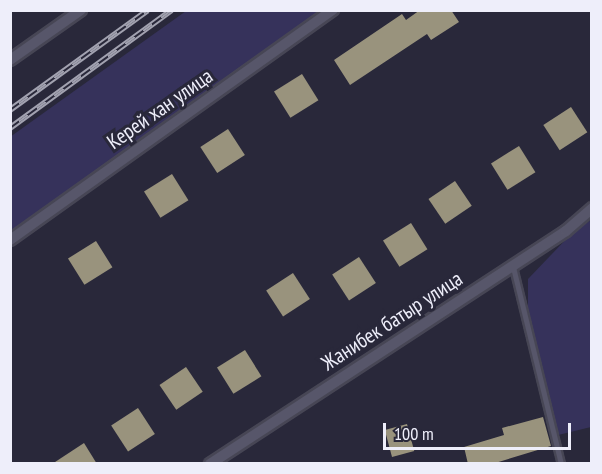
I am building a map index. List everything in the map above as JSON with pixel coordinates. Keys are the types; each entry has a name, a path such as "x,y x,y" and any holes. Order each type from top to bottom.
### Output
{"street":[{"path":"10,60 81,10"},
{"name":"Керей хан улица","path":"10,240 333,10"},
{"name":"Жанибек батыр улица","path":"210,464 566,231 591,208"}],"lane":[{"path":"513,265 561,464"}],"shaded area":[{"path":"186,11 326,11 11,231 10,137"},
{"path":"591,220 591,427 554,436 528,328 528,279 573,232"}],"building":[{"path":"420,10 451,10 459,22 431,40 427,34 350,85 334,60 402,14 406,20"},
{"path":"302,74 318,100 290,118 274,91"},
{"path":"571,107 587,132 560,150 543,125"},
{"path":"228,129 245,155 217,173 200,147"},
{"path":"519,146 535,172 507,190 491,163"},
{"path":"172,174 188,200 160,218 144,191"},
{"path":"455,181 472,206 445,224 428,199"},
{"path":"411,223 427,249 399,267 383,240"},
{"path":"96,241 112,267 84,285 68,258"},
{"path":"359,257 376,283 349,300 332,274"},
{"path":"293,273 310,299 283,316 266,290"},
{"path":"245,350 261,376 233,394 217,367"},
{"path":"186,367 203,392 176,410 159,385"},
{"path":"138,408 155,434 128,451 111,425"},
{"path":"543,417 551,446 492,464 468,464 464,447 504,435 502,428"},
{"path":"407,424 414,451 392,457 385,430"},
{"path":"84,443 97,464 52,464"}],"railway":[{"path":"10,110 148,10"},
{"path":"10,128 172,10"}]}
